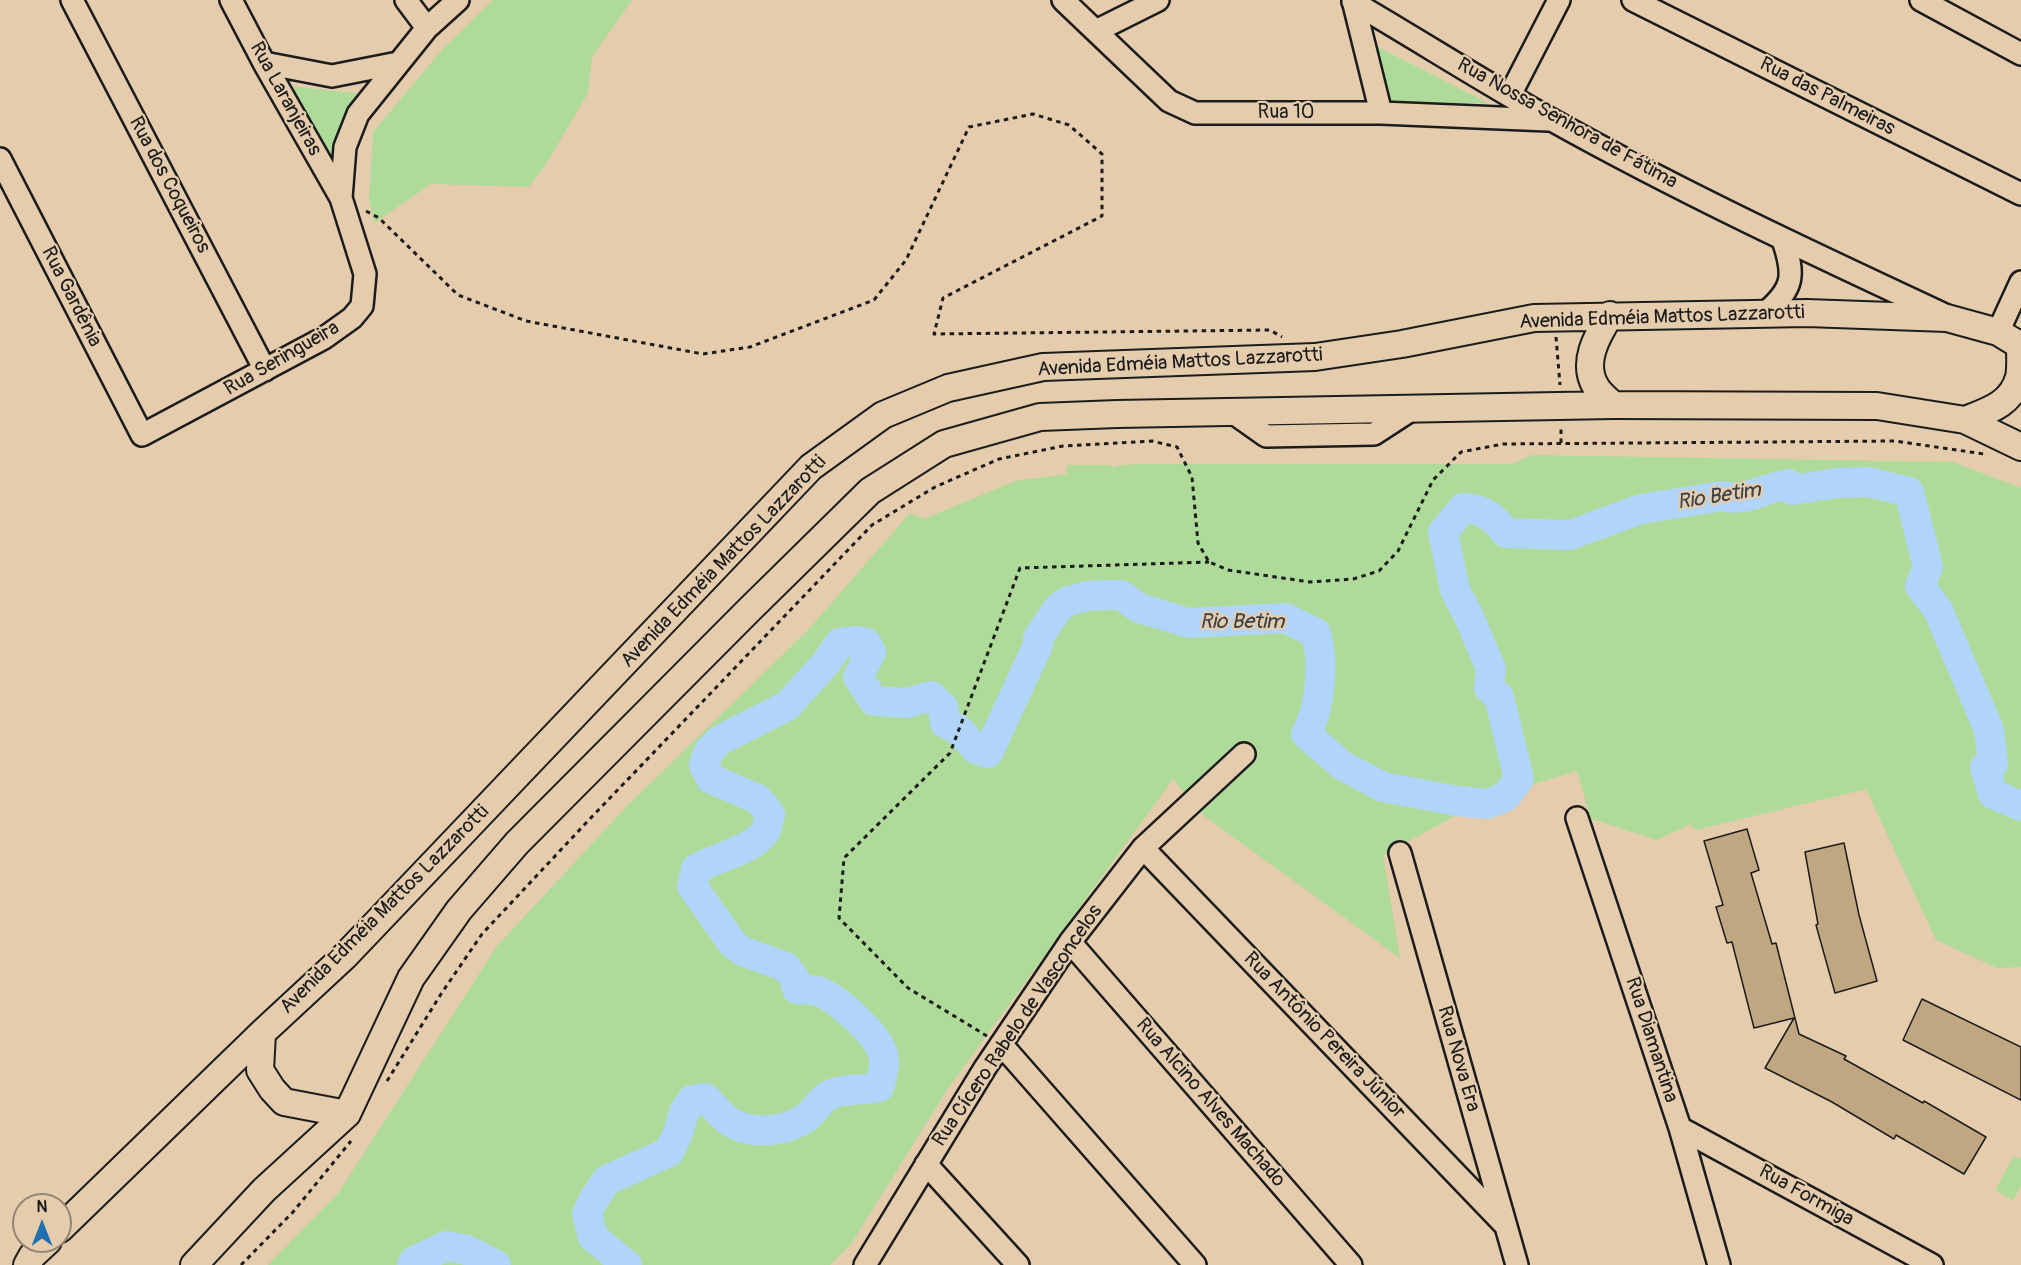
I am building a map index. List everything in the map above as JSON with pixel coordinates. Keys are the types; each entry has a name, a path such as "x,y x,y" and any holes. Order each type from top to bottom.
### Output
{"main road":[{"name":"Avenida Edméia Mattos Lazzarotti","path":"72,1217 345,956 811,467 883,415 948,387 1043,367 1315,357 1402,344 1534,318 1765,313 1917,316 1955,320 2012,340"},
{"path":"1610,315 1593,343 1590,372 1596,387 1613,405"},
{"path":"1965,420 2003,404 2011,392 2019,377 2020,348 2012,340"},
{"path":"194,1265 264,1190 350,1126 411,978 459,910 517,843 748,610 870,491 944,444 1040,417 1613,405 1877,406 1965,420 2021,447"},
{"path":"262,1033 260,1070 284,1102 350,1126"}],"street":[{"name":"Rua dos Coqueiros","path":"72,0 265,370"},
{"name":"Rua Laranjeiras","path":"231,0 341,198"},
{"path":"406,0 427,28"},
{"name":"Rua Seringueira","path":"142,435 324,338 352,318 362,306 365,274 341,198 345,147 358,114 427,28 458,0"},
{"name":"Rua 10","path":"1063,0 1143,78 1169,100 1195,113 1381,113 1551,120"},
{"path":"1096,31 1158,0"},
{"path":"1510,95 1559,0"},
{"name":"Rua das Palmeiras","path":"1633,0 2021,194"},
{"path":"1920,0 2021,54"},
{"path":"1353,1 1381,113"},
{"name":"Rua Nossa Senhora de Fátima","path":"1353,1 1551,120 1784,240 1955,320"},
{"path":"264,63 332,76 398,63"},
{"name":"Rua Gardênia","path":"0,159 142,435"},
{"path":"1765,313 1780,301 1790,285 1792,270 1784,240"},
{"path":"2012,340 2021,282"},
{"name":"Rua Cícero Rabelo de Vasconcelos","path":"865,1265 1001,1044 1070,942 1143,848 1244,753"},
{"name":"Rua Diamantina","path":"1577,818 1680,1128 1719,1265"},
{"name":"Rua Antônio Pereira Júnior","path":"1143,848 1504,1224"},
{"name":"Rua Nova Era","path":"1400,853 1517,1265"},
{"name":"Rua Alcino Alves Machado","path":"1070,942 1351,1265"},
{"path":"1001,1044 1195,1265"},
{"name":"Rua Formiga","path":"1680,1128 1932,1265"},
{"path":"926,1164 1018,1265"}],"path":[{"path":"341,198 379,218 458,296 526,321 703,354 750,347 874,300 906,260 969,127 1033,114 1069,125 1102,154 1102,216 943,298 934,334 1270,330 1315,357"},
{"path":"1554,317 1562,406 1561,443"},
{"path":"385,1085 441,994 482,934 872,525 935,487 999,459 1063,446 1152,441 1177,447 1192,477 1198,543 1209,562"},
{"path":"1001,1044 908,988 839,918 844,858 950,753 1020,568 1209,562 1228,570 1310,582 1353,579 1379,571 1398,551 1433,480 1461,452 1503,444 1895,441 1991,456"},
{"path":"241,1265 293,1212 350,1126"}],"green space":[{"path":"493,0 632,0 592,57 588,93 546,164 529,187 431,184 374,223 369,200 373,132 442,50"},
{"path":"1374,45 1488,103 1387,104"},
{"path":"290,86 361,94 331,161"},
{"path":"1532,455 1953,462 2021,488 2021,967 1997,968 1936,940 1866,789 1696,830 1690,824 1657,840 1591,819 1577,771 1477,801 1466,810 1383,855 1400,958 1204,816 1173,779 949,1087 851,1244 830,1265 268,1265 339,1192 497,946 627,806 808,630 910,513 924,519 1015,481 1067,474 1067,465 1112,465 1112,468 1138,464 1512,464"},
{"path":"2014,1156 2021,1159 2021,1186 2013,1200 1995,1190"}],"building":[{"path":"1747,829 1759,870 1751,873 1772,944 1776,943 1799,1034 1846,1056 1844,1059 1986,1137 1964,1174 1896,1135 1894,1139 1832,1102 1765,1068 1794,1018 1754,1028 1732,942 1727,943 1716,907 1723,905 1704,841"},
{"path":"1844,843 1859,915 1877,981 1835,993 1816,925 1818,924 1805,852"},
{"path":"1922,999 2021,1047 2021,1100 1903,1040"}],"waterway":[{"name":"Rio Betim","path":"627,1265 593,1237 587,1214 607,1180 669,1152 684,1112 692,1100 705,1098 725,1118 741,1127 770,1130 799,1122 826,1097 835,1093 879,1087 884,1058 879,1046 865,1028 847,1010 828,996 817,991 797,989 794,978 786,967 742,951 733,944 692,886 696,869 742,849 758,839 766,829 770,814 758,799 711,779 704,765 709,751 720,740 787,706 825,664 840,643 857,641 866,643 871,652 858,677 874,701 907,703 931,696 943,707 945,723 959,730 976,749 988,753 1038,645 1038,638 1058,608 1068,601 1088,596 1121,595 1139,608 1189,623 1285,618 1316,633 1320,658 1320,685 1315,711 1306,734 1343,766 1383,787 1457,801 1487,804 1505,797 1519,779 1499,697 1489,688 1491,669 1455,590 1443,532 1463,508 1470,508 1488,515 1506,533 1570,535 1641,509 1723,496 1739,498 1788,484 1792,490 1837,483 1868,482 1909,492 1928,567 1920,586 1938,610 1989,730 1993,764 1985,767 1993,794 2021,806"},
{"name":"Rio Betim","path":"412,1265 414,1261 446,1246 467,1250 496,1265"}]}
